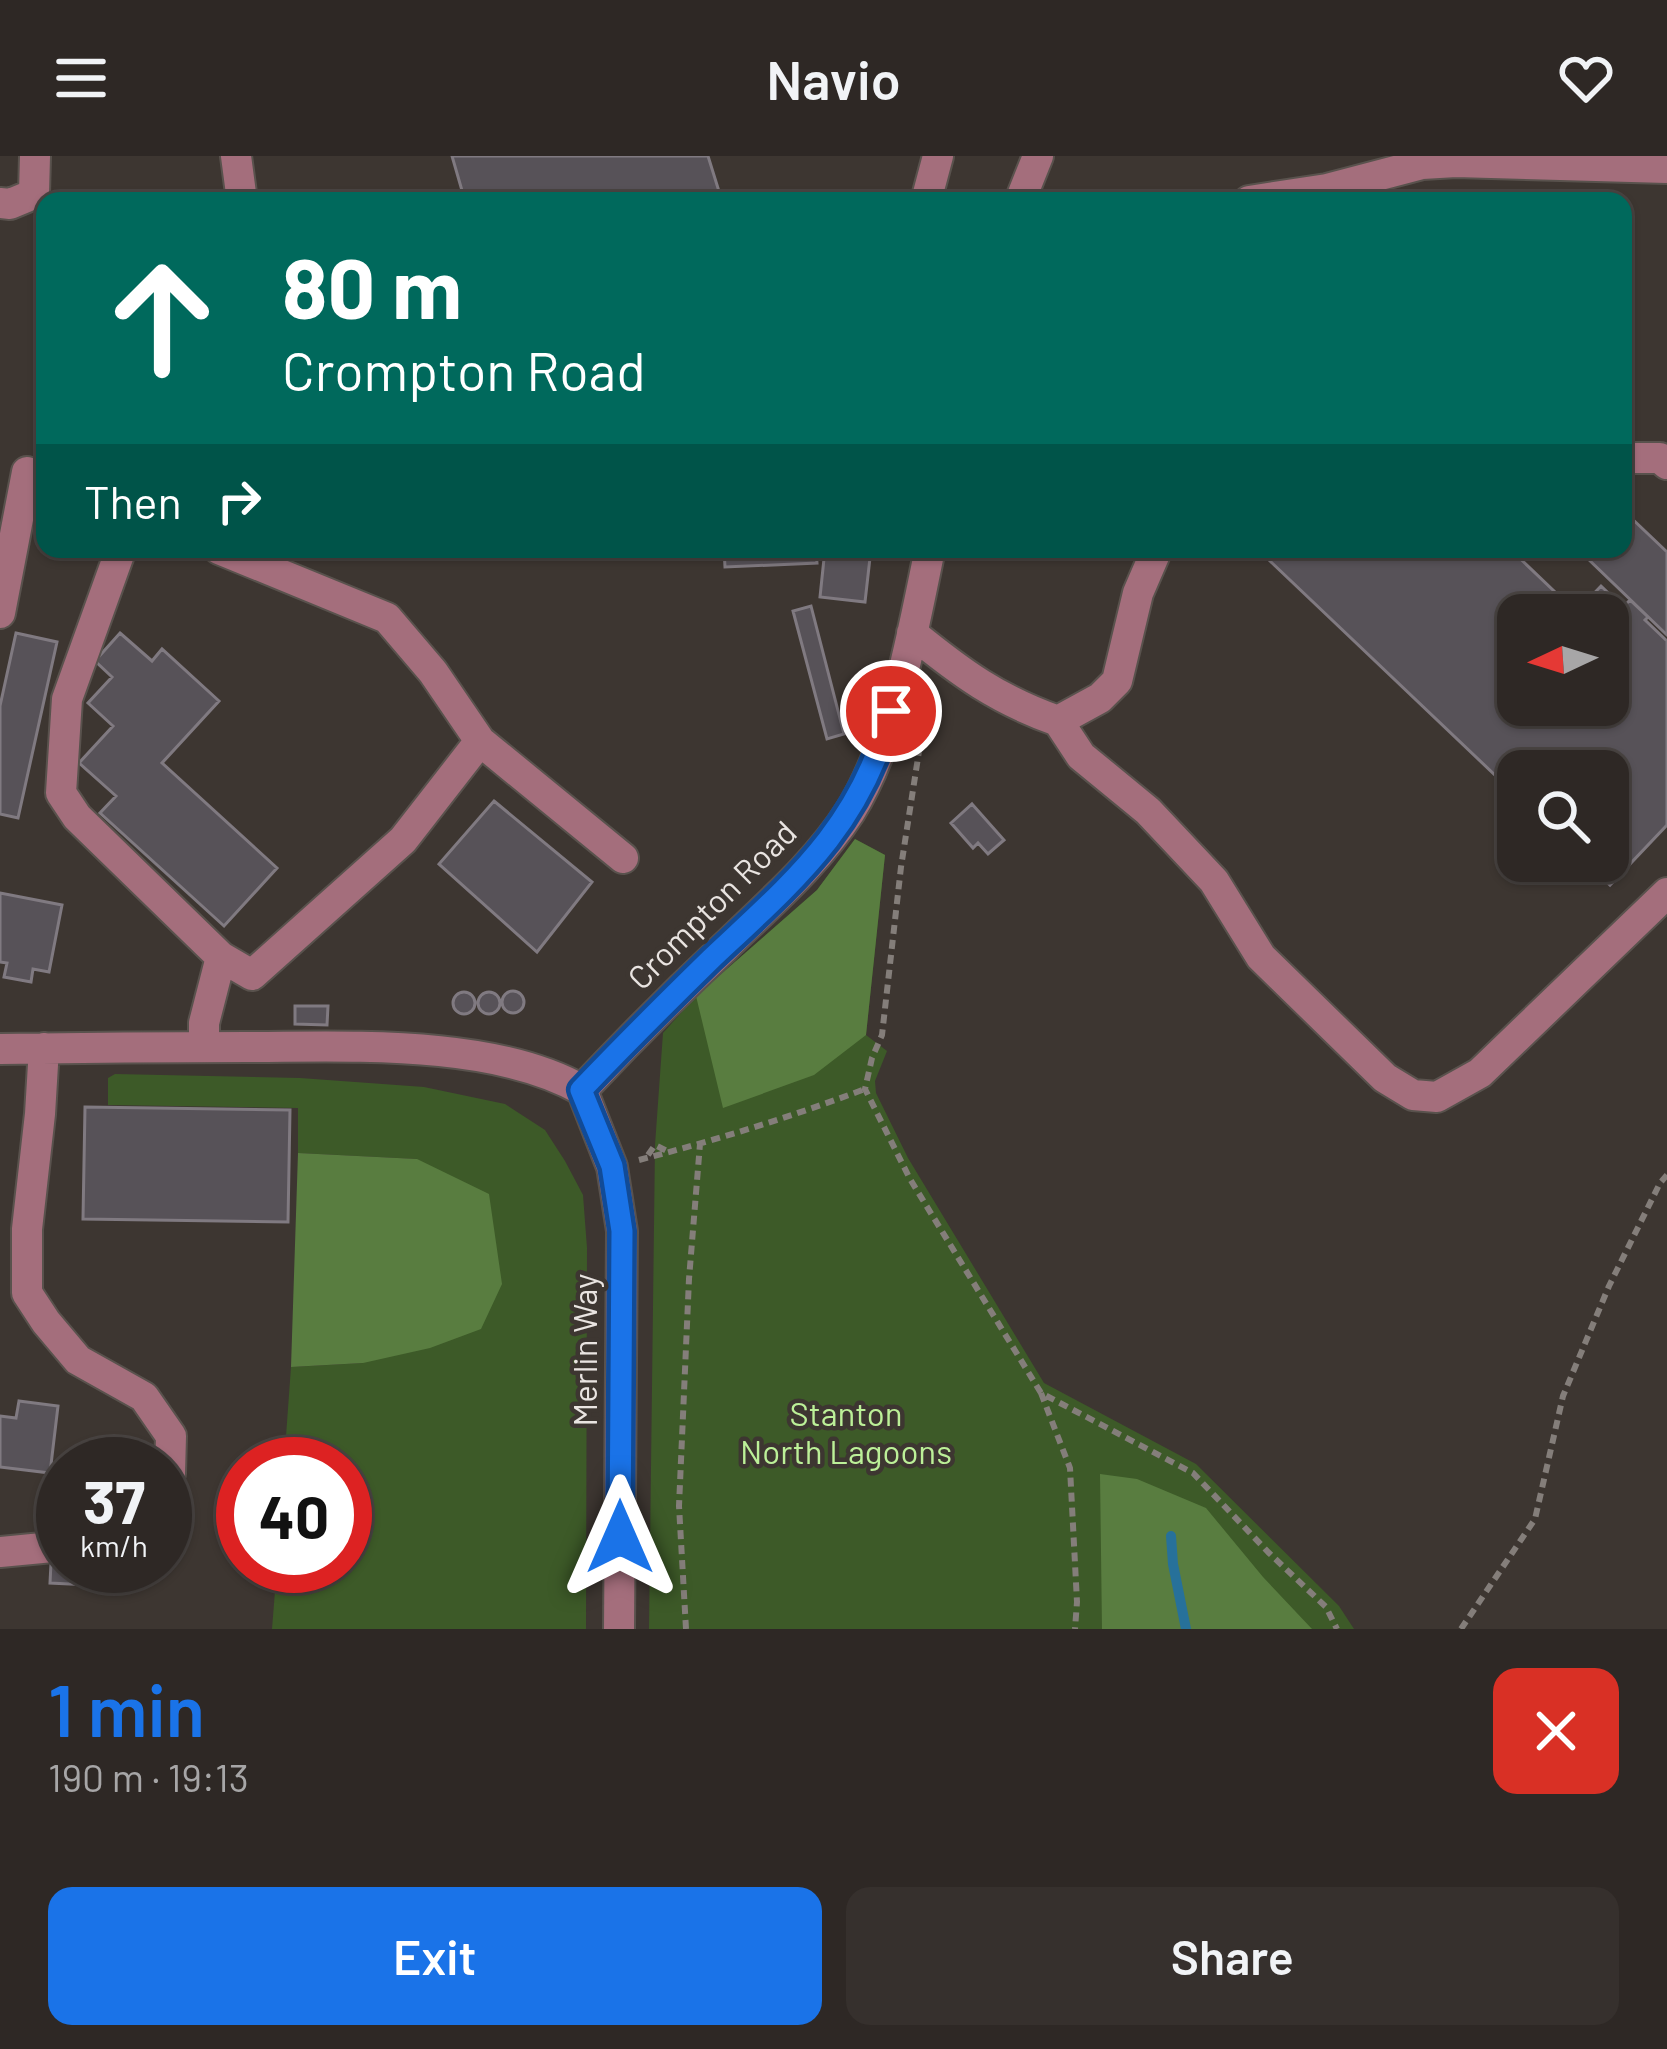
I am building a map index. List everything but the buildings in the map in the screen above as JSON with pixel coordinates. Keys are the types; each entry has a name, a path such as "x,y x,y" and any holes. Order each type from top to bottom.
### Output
{"street":[{"path":"0,203 34,194 35,156"},
{"path":"236,156 241,192"},
{"path":"928,192 938,156"},
{"path":"1024,192 1039,156"},
{"path":"1308,192 1422,164 1667,168"},
{"path":"1632,458 1660,458 1667,464"},
{"path":"0,613 27,472"},
{"path":"118,558 68,699 61,793 77,818 221,956 252,975 403,840 480,741"},
{"path":"241,558 387,618 433,672 480,741 623,858"},
{"name":"Crompton Road","path":"581,1090 805,870 850,811 881,749 928,558"},
{"path":"1058,722 1100,698 1117,681 1138,593 1153,558"},
{"path":"912,633 964,676 1018,707 1058,722 1082,756 1148,811 1214,880 1261,957 1385,1078 1413,1095 1437,1097 1480,1073 1667,893"},
{"path":"204,1047 204,1023 221,956"},
{"path":"0,1049 305,1047 458,1054 542,1071 581,1090 608,1156"},
{"path":"44,1048 27,1229 27,1293 78,1360 143,1397 171,1437"},
{"name":"Merlin Way","path":"608,1156 622,1231 619,1629"},
{"path":"0,1552 36,1549"}],"path":[{"path":"922,731 882,1035 865,1089 910,1179 1041,1393 1070,1468 1075,1629"},
{"path":"608,1156 645,1158 670,1152 865,1089"},
{"path":"686,1629 679,1506 688,1279 700,1144"},
{"path":"1461,1629 1535,1519 1563,1396 1609,1286 1667,1175"},
{"path":"1041,1393 1193,1473 1326,1607 1337,1629"}],"green space":[{"name":"Stanton North Lagoons","path":"855,839 885,855 866,1035 887,1051 875,1081 876,1093 908,1158 1044,1383 1196,1464 1339,1606 1354,1629 649,1629 655,1145 663,1033 696,996 817,890"},
{"path":"855,839 885,855 866,1035 814,1075 723,1108 696,996 817,890"},
{"path":"115,1074 300,1078 424,1087 505,1104 545,1130 583,1195 587,1248 586,1629 272,1629 275,1593 372,1593 372,1437 286,1437 291,1367 363,1363 417,1159 298,1153 298,1108 108,1105 108,1078"},
{"path":"298,1153 417,1159 489,1194 502,1284 481,1329 430,1348 363,1363 291,1367"},
{"path":"1100,1474 1137,1479 1206,1508 1312,1629 1102,1629"}],"waterway":[{"path":"1171,1536 1186,1629"}],"route":[{"path":"620,1537 622,1231 612,1166 581,1090 805,870 850,811 881,749 891,711"}]}
